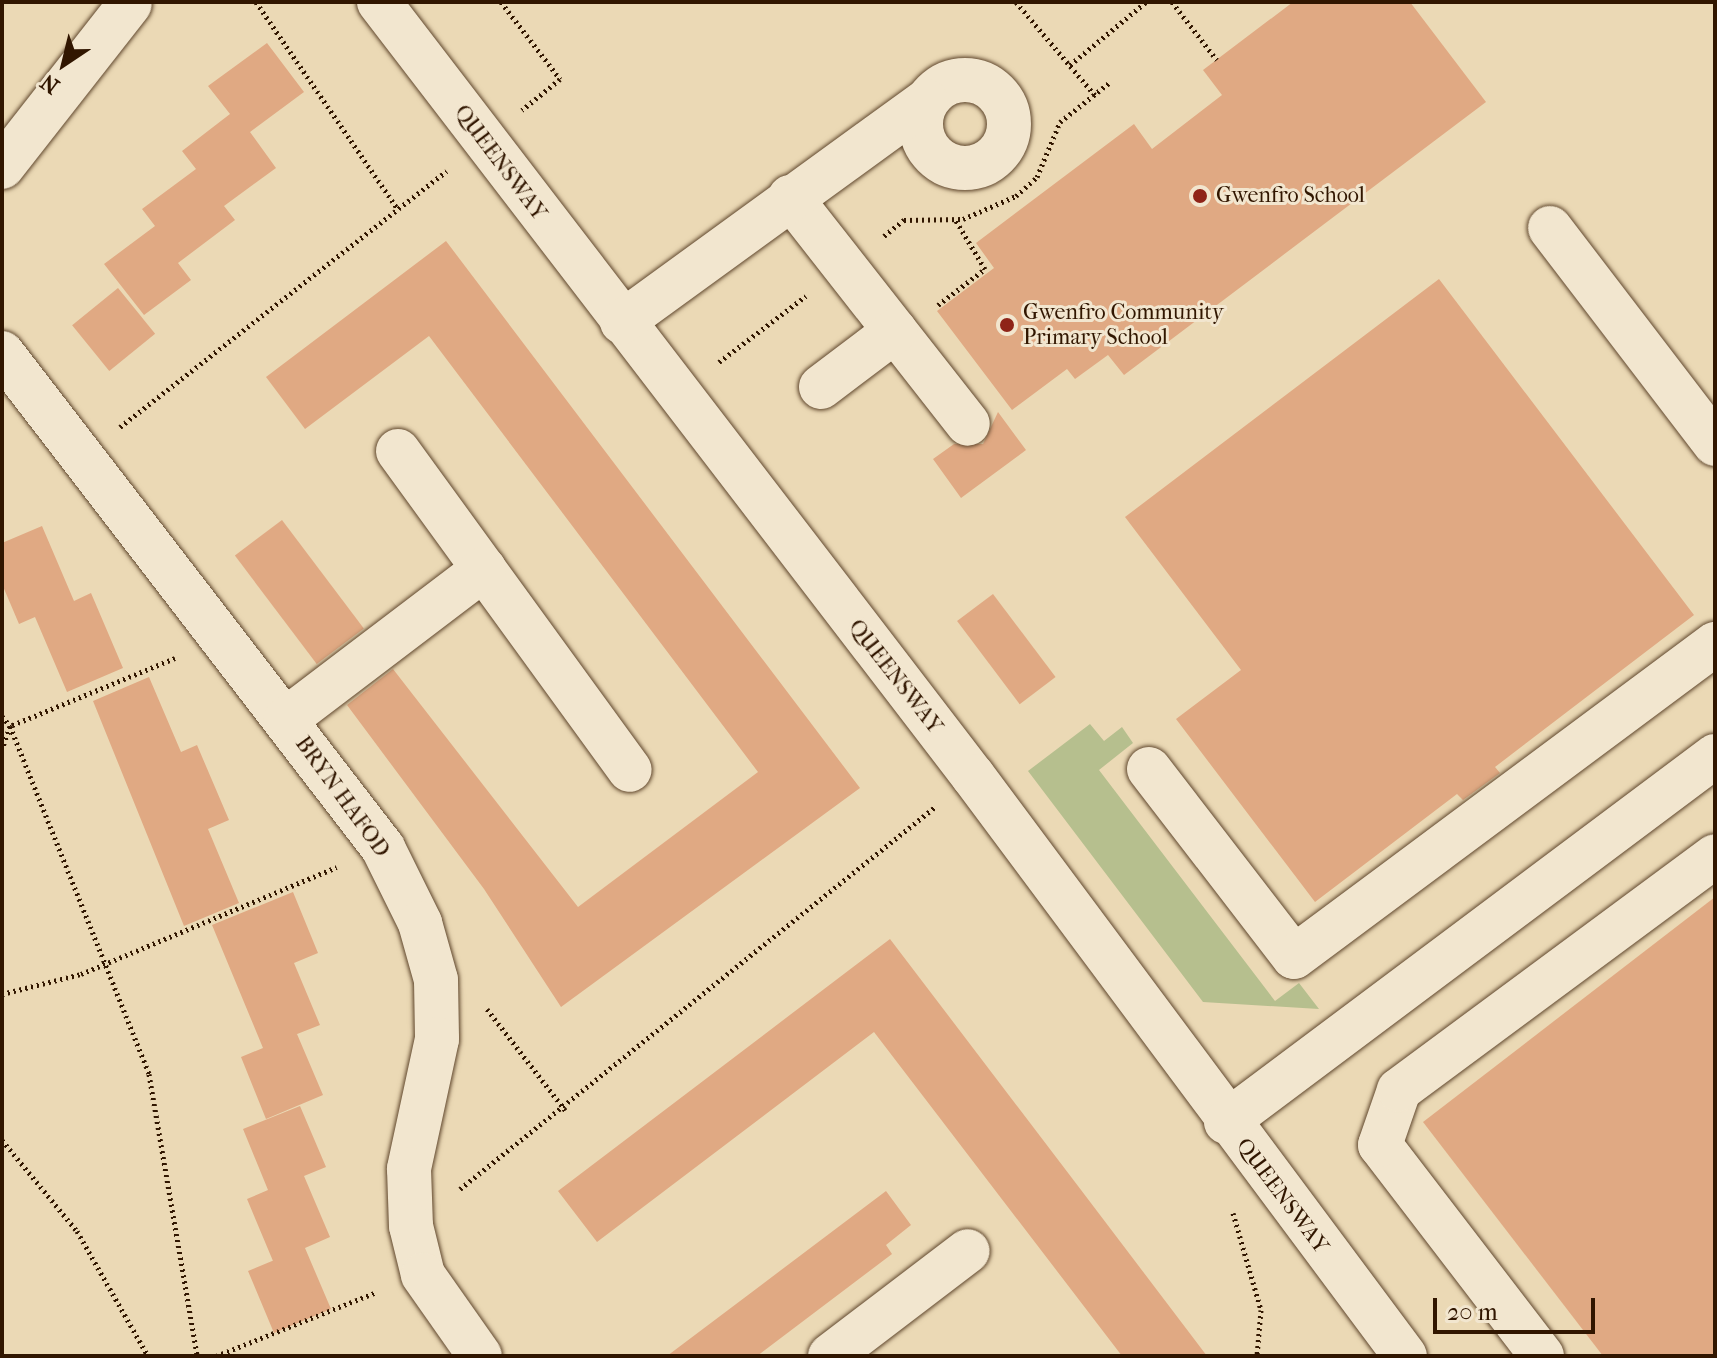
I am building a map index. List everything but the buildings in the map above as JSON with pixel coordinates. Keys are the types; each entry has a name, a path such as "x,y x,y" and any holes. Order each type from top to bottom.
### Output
{"street":[{"name":"QUEENSWAY","path":"379,2 676,394 973,776 1226,1122 1405,1356"},
{"path":"2,167 130,4"},
{"path":"622,322 790,197 947,84 974,81 998,95 1009,122 990,161 960,169 917,146 866,143"},
{"path":"926,101 920,128 933,156"},
{"path":"790,197 845,266 912,321 968,424"},
{"path":"1550,228 1715,444"},
{"path":"821,387 912,321"},
{"name":"BRYN HAFOD","path":"2,353 383,848 420,923 436,980 437,1039 409,1169 411,1226 423,1275 480,1356"},
{"path":"398,451 630,770"},
{"path":"285,720 484,569"},
{"path":"1149,769 1294,957 1715,644"},
{"path":"1226,1122 1715,756"},
{"path":"1542,1356 1380,1145 1399,1090 1715,856"},
{"path":"830,1356 968,1251"}],"path":[{"path":"256,2 398,209"},
{"path":"82,457 560,79 501,2"},
{"path":"1016,2 1095,95"},
{"path":"1070,65 1146,2"},
{"path":"1172,2 1217,60"},
{"path":"676,394 904,220 954,218 989,212 1016,196 1037,177 1060,122 1109,83"},
{"path":"912,321 985,269 954,218"},
{"path":"2,749 10,726 224,638"},
{"path":"2,716 10,726 149,1074 197,1356"},
{"path":"411,1226 565,1110 973,776"},
{"path":"2,994 103,965 383,848"},
{"path":"478,997 565,1110"},
{"path":"2,1140 77,1231 148,1356"},
{"path":"1231,1203 1261,1310 1257,1356"},
{"path":"216,1356 423,1275"}],"green space":[{"path":"1090,724 1104,741 1122,727 1133,743 1099,770 1275,1001 1299,983 1319,1009 1203,1002 1028,771"}],"place":[{"name":"Gwenfro School","path":"1200,196"},
{"name":"Gwenfro Community Primary School","path":"1007,325"}]}
